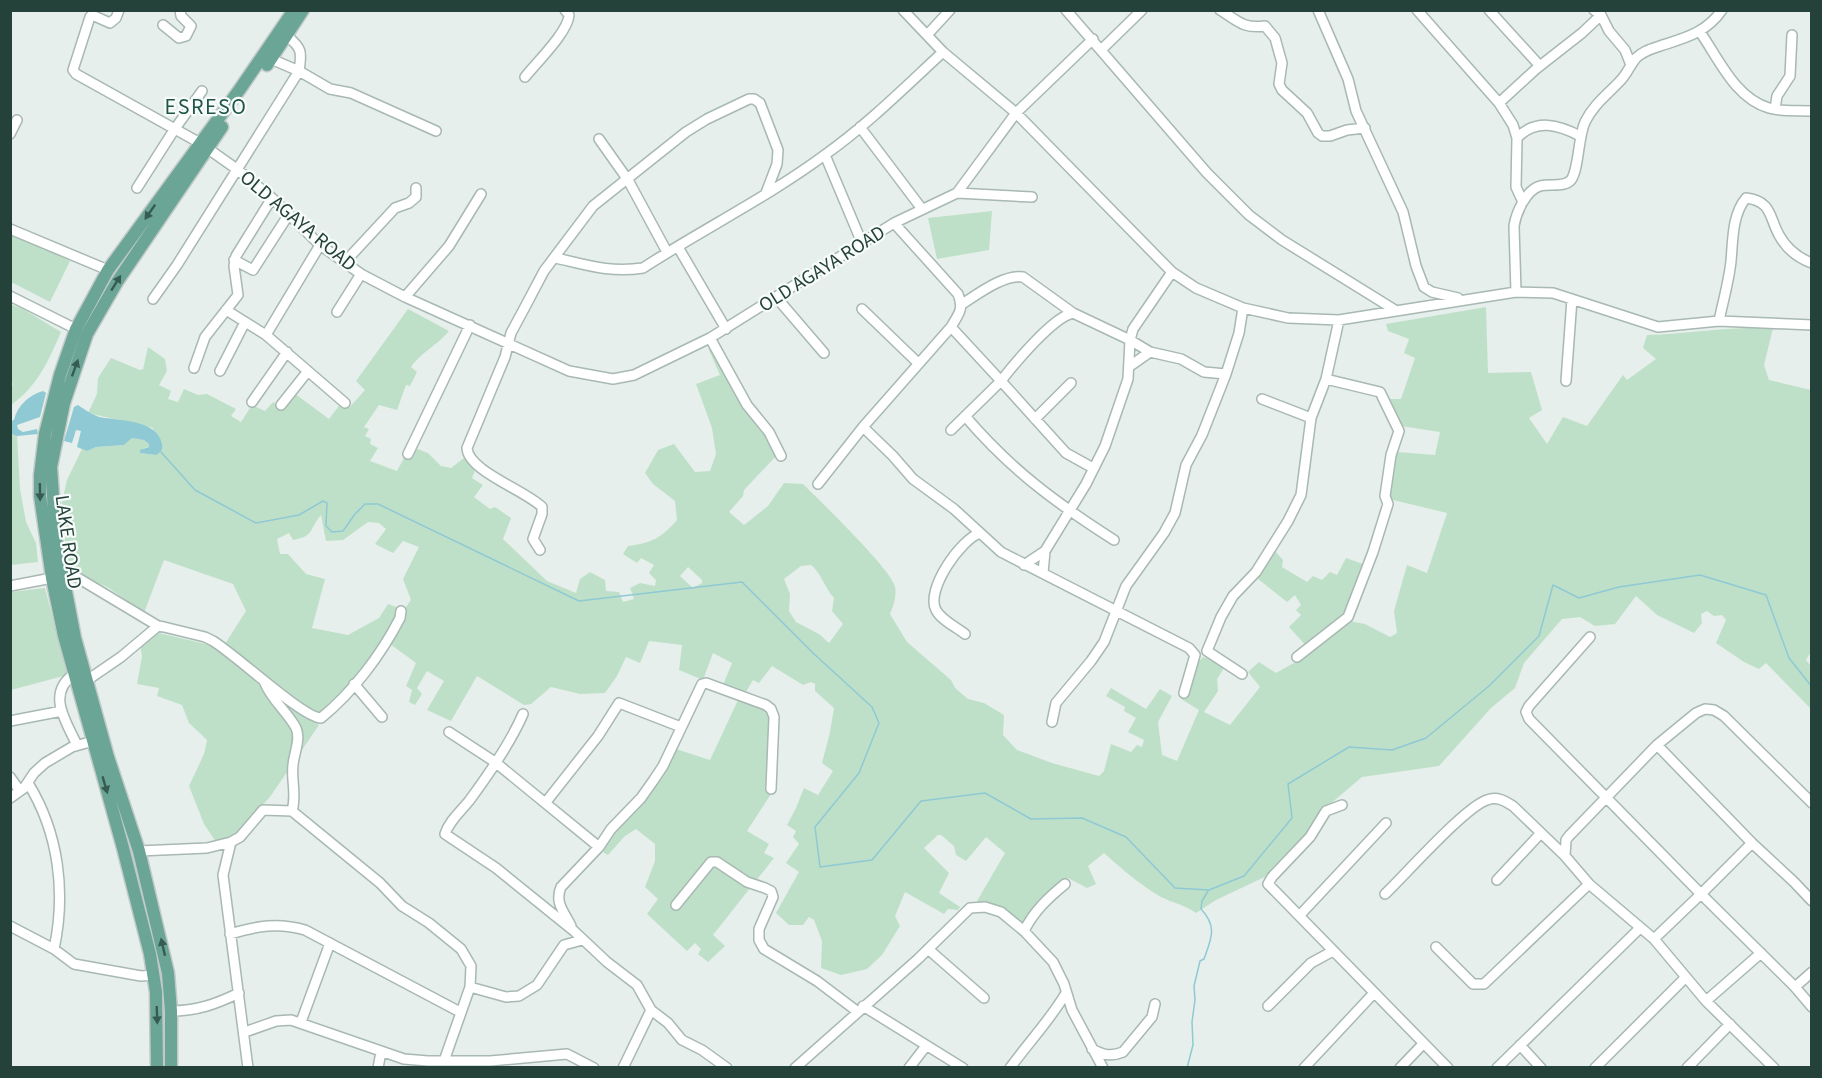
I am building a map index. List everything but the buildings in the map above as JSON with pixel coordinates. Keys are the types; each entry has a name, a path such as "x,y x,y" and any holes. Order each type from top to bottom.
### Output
{"main road":[{"name":"LAKE ROAD","path":"59,399 96,316 203,146 294,10"},
{"name":"LAKE ROAD","path":"171,1068 168,973 151,894 108,758 58,577 40,496 40,475 76,329 108,270 271,59 303,10"},
{"name":"LAKE ROAD","path":"58,577 64,636 123,848 154,975 157,1068"}],"street":[{"name":"OLD AGAYA ROAD","path":"119,10 117,18 110,23 92,15 90,17 73,70 76,74 129,102 203,146 238,170 272,198 320,245 361,274 405,297 569,371 613,380 634,375 710,338 894,223 957,193 1017,113 1093,39"},
{"path":"163,26 179,38 186,36 191,26 180,15 180,10"},
{"path":"903,10 943,52 1017,113 1172,272 1196,288 1243,308 1288,318 1339,320 1516,292 1553,293 1658,327 1719,321 1812,325"},
{"path":"927,35 950,10"},
{"path":"1066,10 1207,173 1249,215 1281,240 1395,310"},
{"path":"1102,49 1142,10"},
{"path":"1220,10 1245,26 1255,28 1265,26 1272,32 1282,63 1280,84 1282,90 1307,113 1318,133 1322,136 1330,136 1347,130 1365,128"},
{"path":"1318,10 1348,79 1353,104 1403,212 1416,266 1424,287 1432,292 1462,299"},
{"path":"1418,10 1477,81 1499,103 1513,125 1517,138 1516,187 1523,202"},
{"path":"1489,10 1540,66"},
{"path":"1516,292 1514,226 1515,218 1523,202 1533,189 1540,186 1558,185 1571,180 1575,171 1580,136 1586,120 1596,104 1622,79 1638,57 1646,51 1700,32 1710,26 1722,10"},
{"path":"525,77 562,34 570,12"},
{"path":"1499,103 1540,66 1582,33 1598,13 1625,50 1631,65"},
{"path":"1700,32 1736,87 1767,108 1812,111"},
{"path":"1774,109 1777,96 1790,76 1792,35"},
{"path":"153,299 238,170 299,71 302,57 300,50 298,45 287,36"},
{"path":"556,258 606,270 643,268 825,155 861,128 943,52"},
{"path":"271,59 299,71 330,89 351,93 436,131"},
{"path":"136,188 202,91"},
{"path":"540,550 533,538 542,514 542,507 478,466 468,453 469,442 505,357 511,333 534,289 593,206 686,132 749,99 760,103 778,150 777,164 766,193"},
{"path":"10,134 17,120"},
{"path":"1517,138 1527,131 1551,124 1580,136"},
{"path":"861,128 922,209"},
{"path":"599,139 628,180 667,252"},
{"path":"825,155 862,243"},
{"path":"344,263 395,208 413,201 416,197 416,188"},
{"path":"957,193 1032,197"},
{"path":"405,297 448,246 481,194"},
{"path":"194,368 211,327 238,295 234,260 272,198"},
{"path":"1719,321 1731,262 1734,227 1746,198 1767,208 1779,236 1800,259 1812,263"},
{"path":"234,260 250,270 254,269 289,214"},
{"path":"818,484 863,427 951,327 961,311 962,304 958,294 894,223"},
{"path":"10,229 108,270"},
{"path":"266,335 320,245"},
{"path":"678,247 726,329"},
{"path":"1043,573 1045,551 1086,484 1109,435 1128,379 1130,340 1133,329 1172,272"},
{"path":"337,312 361,274"},
{"path":"962,304 994,284 1019,276 1023,277 1073,313 1130,340 1149,352 1181,359 1204,372 1226,374"},
{"path":"10,296 76,329"},
{"path":"776,297 824,353"},
{"path":"1566,381 1572,299"},
{"path":"1052,722 1056,703 1104,642 1115,611 1133,575 1164,533 1175,513 1186,465 1202,435 1226,374 1239,333 1243,308"},
{"path":"861,309 918,363"},
{"path":"226,310 266,335 345,403"},
{"path":"951,430 1045,331 1065,314 1073,313"},
{"path":"1196,655 1207,651 1221,617 1233,596 1256,572 1288,521 1300,495 1311,417 1326,379 1339,320"},
{"path":"220,370 245,322"},
{"path":"408,454 470,325"},
{"path":"951,327 1066,453 1093,468"},
{"path":"710,338 747,405 769,432 781,456"},
{"path":"252,402 286,352"},
{"path":"1130,366 1149,352"},
{"path":"281,405 308,371"},
{"path":"1297,657 1348,617 1373,552 1388,504 1385,496 1389,465 1399,431 1380,392 1326,379"},
{"path":"1035,419 1071,383"},
{"path":"1262,399 1311,417"},
{"path":"965,416 990,445 1035,486 1068,511 1114,540"},
{"path":"863,427 913,479 954,509 1001,552 1178,641 1196,655"},
{"path":"965,634 936,611 933,595 946,567 964,543 970,536 980,533"},
{"path":"1024,565 1045,551"},
{"path":"10,586 73,575 159,626 205,637 223,647 295,705 318,719 323,717 375,659 393,632 401,611"},
{"path":"86,681 121,657 159,626"},
{"path":"1590,637 1526,712 1529,718 1795,987 1812,1007"},
{"path":"1207,651 1242,674"},
{"path":"1184,693 1196,655"},
{"path":"74,674 64,683 59,700 77,745"},
{"path":"263,679 270,695 298,734 293,765 296,795 292,811"},
{"path":"574,931 558,901 558,893 573,872 599,847 610,829 641,798 653,781 663,766 702,684 706,683 766,705 771,709 774,717 771,789"},
{"path":"354,684 382,717"},
{"path":"546,802 598,736 619,703 681,727"},
{"path":"1564,856 1566,840 1607,796 1657,745 1696,713 1705,709 1714,710 1724,716 1812,803"},
{"path":"10,721 62,711"},
{"path":"523,714 495,762 470,800 447,827 445,834 496,868 574,931 637,985 651,1010 668,1023 682,1040 702,1050 727,1068"},
{"path":"449,732 495,762 599,847"},
{"path":"10,798 28,783 34,773 45,763 77,745 93,741"},
{"path":"1657,745 1812,901"},
{"path":"10,777 20,791"},
{"path":"28,783 45,815 54,847 60,884 54,949"},
{"path":"1385,894 1457,823 1485,800 1496,798 1505,801 1541,833 1589,884 1654,939 1706,1000 1774,1067"},
{"path":"1342,805 1326,811 1310,837 1269,881 1269,887 1300,915 1448,1068"},
{"path":"139,851 207,848 231,842 240,837 263,810 292,811 369,874 402,906 429,923 461,949 471,966 470,987 444,1061"},
{"path":"1300,915 1386,823"},
{"path":"1497,880 1541,833"},
{"path":"231,842 223,875 248,1068"},
{"path":"1654,939 1752,843"},
{"path":"676,905 711,862 717,862 747,882 771,891 773,897 759,928 759,940 765,949 861,1009 963,1068"},
{"path":"1024,931 1032,915 1046,899 1065,884"},
{"path":"1436,947 1473,984 1484,984 1589,884"},
{"path":"795,1068 928,949 970,908 985,907 1001,912 1024,931 1053,962 1072,1010 1103,1068"},
{"path":"230,934 258,926 282,924 305,930 460,1012"},
{"path":"10,926 54,949 74,964 141,976 154,975"},
{"path":"1497,1068 1640,928"},
{"path":"470,987 506,997 519,996 537,985 564,945 582,940"},
{"path":"302,1022 330,944"},
{"path":"928,949 984,998"},
{"path":"1268,1006 1311,963 1333,951"},
{"path":"1706,1000 1761,953"},
{"path":"1795,987 1812,972"},
{"path":"1595,1068 1686,977"},
{"path":"171,1011 210,1006 239,993"},
{"path":"1010,1068 1027,1044 1052,1017 1066,993"},
{"path":"1304,1068 1374,993"},
{"path":"1092,1049 1104,1055 1116,1055 1123,1052 1152,1017 1155,1004"},
{"path":"623,1068 651,1010"},
{"path":"1052,1017 1072,1010"},
{"path":"245,1032 276,1021 291,1020 404,1059 490,1061 567,1054 594,1068"},
{"path":"1687,1068 1730,1024"},
{"path":"1400,1068 1423,1044"},
{"path":"1520,1045 1541,1068"},
{"path":"909,1068 926,1046"},
{"path":"378,1068 381,1052"}],"green space":[{"path":"992,211 989,250 937,259 928,218"},
{"path":"10,230 70,261 50,302 11,282"},
{"path":"10,304 23,309 61,332 47,363 35,381 11,405 13,384 10,380"},
{"path":"1486,307 1488,373 1531,372 1542,410 1529,418 1547,444 1563,417 1587,426 1623,375 1627,380 1656,359 1643,348 1647,335 1773,328 1764,365 1769,380 1811,390 1812,650 1806,660 1811,666 1811,709 1766,663 1759,669 1716,643 1726,620 1722,615 1714,616 1707,611 1701,614 1702,623 1694,633 1657,615 1636,596 1615,624 1595,626 1580,617 1562,619 1524,663 1515,688 1491,708 1439,766 1362,777 1316,816 1300,845 1275,872 1216,900 1196,913 1153,892 1104,853 1088,866 1096,884 1087,888 1068,878 1052,891 1023,928 1001,910 977,901 1005,853 986,837 966,861 956,855 954,846 938,835 924,848 949,873 939,893 960,907 958,910 948,909 944,914 905,892 895,916 900,926 882,955 867,969 841,975 821,968 822,941 814,920 809,917 803,925 789,925 776,913 799,872 786,863 799,844 793,837 796,831 787,825 804,788 818,795 833,771 822,763 834,708 815,691 815,684 811,682 803,685 772,666 759,683 753,680 743,695 723,685 732,663 713,653 703,680 679,670 682,645 649,641 640,663 626,657 605,693 580,694 551,687 531,704 524,705 477,676 451,721 427,710 444,681 427,671 417,688 422,694 415,705 409,702 412,690 406,686 416,663 390,644 404,610 411,600 403,579 419,547 403,541 393,553 375,544 386,529 379,523 368,522 343,540 326,541 321,515 305,536 293,540 289,533 277,539 280,554 288,554 306,574 325,579 312,628 348,635 379,618 388,604 399,608 388,635 372,659 317,714 225,644 246,611 233,584 164,560 144,613 109,588 68,569 61,506 67,480 82,449 87,451 96,447 124,445 132,438 144,440 149,444 149,447 144,448 140,453 156,455 153,428 88,413 97,394 98,378 111,358 140,370 143,369 148,347 165,359 167,371 159,385 171,391 168,399 178,402 184,389 198,395 207,394 236,409 231,416 241,422 252,405 265,411 273,402 281,407 294,393 329,419 341,403 349,408 365,390 356,381 408,309 449,331 411,367 417,372 410,386 406,385 397,410 379,405 364,427 369,429 365,436 371,439 370,444 378,448 370,461 397,471 406,454 415,448 428,453 441,466 451,468 465,457 476,468 472,478 483,485 474,497 490,509 495,507 511,518 503,539 547,581 576,593 580,579 590,572 605,580 606,591 619,592 623,602 634,599 630,588 640,583 655,586 656,580 649,573 654,565 641,558 637,563 623,554 628,546 650,541 661,535 677,520 675,501 653,484 645,473 658,450 674,444 695,472 710,471 716,454 712,428 696,384 720,375 709,350 711,348 752,419 779,453 744,490 743,496 729,512 744,525 768,506 784,483 803,484 891,578 895,594 890,614 907,642 951,680 955,688 968,699 984,703 1004,715 1003,735 1017,750 1052,763 1099,776 1104,771 1111,744 1131,752 1137,745 1142,747 1144,740 1128,732 1136,718 1124,711 1125,707 1106,696 1111,688 1146,709 1160,689 1172,696 1158,722 1162,755 1177,761 1199,710 1181,699 1196,665 1203,657 1224,668 1217,679 1218,691 1204,712 1230,725 1260,687 1248,672 1259,662 1276,673 1299,660 1310,650 1289,627 1301,615 1296,610 1301,605 1295,595 1287,602 1258,579 1275,551 1283,560 1282,567 1307,582 1313,576 1322,580 1330,572 1337,575 1346,558 1363,564 1357,599 1349,621 1365,624 1390,637 1397,633 1394,611 1407,565 1427,573 1447,513 1389,499 1390,478 1397,452 1435,455 1440,432 1401,426 1394,414 1390,399 1401,399 1415,358 1404,353 1409,339 1388,331 1386,324","holes":["811,565 834,598 832,611 843,624 829,643 819,634 796,622 789,611 790,594 784,579 801,566","688,567 702,580 702,583 693,588 680,576"]},
{"path":"10,434 17,436 20,489 26,522 36,543 38,562 11,565"},
{"path":"45,588 67,675 11,690 11,592"},
{"path":"159,633 214,646 226,652 319,725 270,797 236,833 216,842 204,824 189,786 204,754 207,740 189,723 182,705 157,696 159,688 137,684 142,656 140,645"},
{"path":"739,698 768,709 772,716 771,794 747,831 769,844 764,853 774,858 713,935 725,946 708,962 698,954 701,949 695,943 687,951 647,914 658,899 645,887 655,861 655,844 636,829 625,836 608,855 604,853 603,848 652,787 676,749 710,760"}],"water":[{"path":"43,391 46,393 40,417 17,425 18,429 23,432 37,429 38,434 17,436 11,434 11,421 14,420 21,406 28,398"},
{"path":"78,405 99,417 136,423 153,430 159,436 162,444 161,451 156,455 140,453 140,450 149,447 149,444 144,440 132,438 124,445 96,447 87,451 77,447 81,431 76,430 72,443 64,441 74,407"}],"waterway":[{"path":"161,452 195,490 256,523 299,515 323,501 327,503 326,526 332,532 343,531 365,504 378,504 579,601 742,582 813,653 872,707 879,723 859,773 815,827 820,867 872,860 921,801 985,793 1031,819 1082,818 1126,837 1175,888 1209,890 1244,876 1292,818 1288,784 1349,747 1392,750 1426,738 1489,686 1539,636 1553,585 1579,598 1619,587 1700,575 1766,595 1789,658 1812,687"},
{"path":"1187,1068 1193,1045 1194,986 1200,961 1204,959 1212,933 1210,922 1201,909 1202,901 1208,891"}],"district":[{"name":"ESRESO","path":"206,107"}]}
